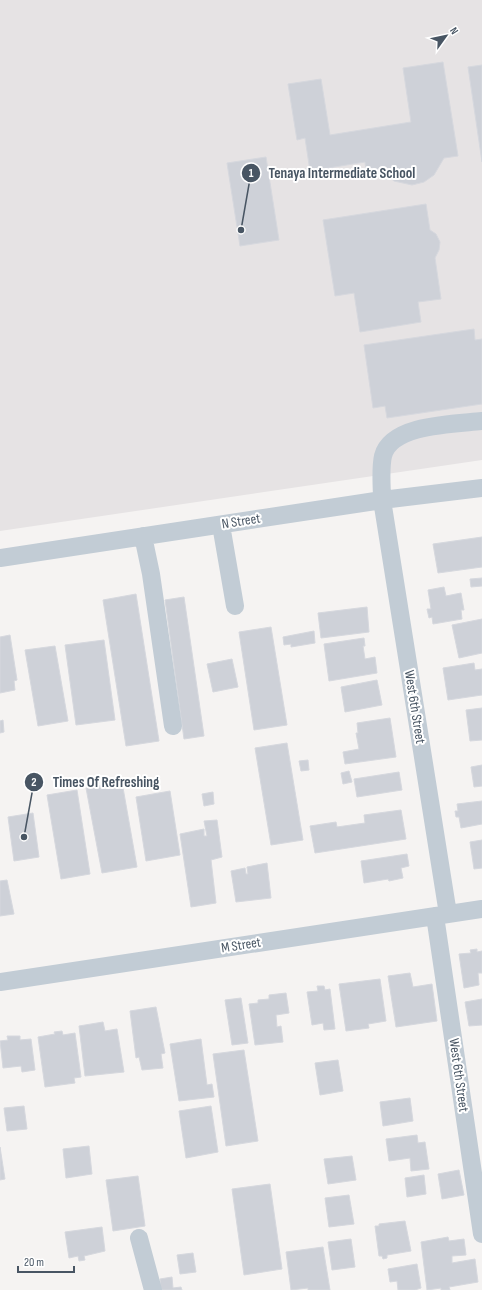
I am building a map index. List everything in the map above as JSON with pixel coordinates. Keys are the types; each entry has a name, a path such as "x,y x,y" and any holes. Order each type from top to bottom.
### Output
{"street":[{"name":"West 6th Street","path":"482,421 410,430 389,444 383,457 382,500 442,915 482,1234"},
{"name":"N Street","path":"0,558 382,500 482,488"},
{"path":"221,524 235,606"},
{"path":"143,536 151,574 173,726"},
{"name":"M Street","path":"0,982 482,909"},
{"path":"139,1238 153,1290"}],"shaded area":[{"path":"0,0 482,0 482,460 0,531"}],"building":[{"path":"443,62 458,156 444,158 434,175 424,182 412,185 394,181 380,169 366,171 365,162 310,171 305,138 297,140 288,84 321,79 330,135 411,122 403,68"},
{"path":"482,65 482,162 468,67"},
{"path":"266,157 279,240 240,246 227,163"},
{"path":"426,204 430,230 436,234 440,242 439,250 435,258 441,299 418,302 421,322 360,332 354,293 335,296 323,220"},
{"path":"474,329 475,340 482,339 482,404 387,418 385,406 373,408 364,345"},
{"path":"482,537 482,567 438,573 433,544"},
{"path":"482,578 482,586 471,587 470,579"},
{"path":"444,587 446,596 461,593 464,610 461,610 462,619 433,624 432,617 429,618 427,609 431,609 428,590"},
{"path":"136,594 159,741 126,746 103,600"},
{"path":"184,597 204,736 184,739 165,600"},
{"path":"367,607 369,632 321,638 318,613"},
{"path":"482,619 482,653 459,658 452,625"},
{"path":"271,627 287,725 254,730 239,632"},
{"path":"314,631 315,643 291,647 291,644 284,645 283,637"},
{"path":"10,635 17,680 14,681 15,690 0,693 0,637"},
{"path":"364,638 365,646 363,646 365,659 375,657 377,673 329,681 324,644"},
{"path":"104,640 115,720 76,725 65,645"},
{"path":"55,646 68,721 38,726 25,650"},
{"path":"232,659 238,687 213,692 207,664"},
{"path":"474,663 475,670 482,669 482,695 448,700 443,668"},
{"path":"377,680 382,705 345,712 341,687"},
{"path":"482,708 482,740 470,741 466,710"},
{"path":"390,718 396,757 345,764 343,752 359,749 356,733 358,733 357,723"},
{"path":"3,720 4,732 0,733 0,721"},
{"path":"287,743 303,840 271,845 255,748"},
{"path":"308,760 309,770 301,771 299,761"},
{"path":"482,765 482,786 474,787 471,767"},
{"path":"349,771 352,782 343,784 341,773"},
{"path":"399,772 402,790 357,797 354,779"},
{"path":"122,782 137,867 102,873 86,788"},
{"path":"77,790 90,874 61,879 47,795"},
{"path":"170,791 180,855 146,861 136,797"},
{"path":"213,792 214,804 204,806 202,794"},
{"path":"482,801 482,824 461,828 459,817 456,817 455,811 458,811 457,804"},
{"path":"401,810 406,839 315,853 310,826 336,822 337,827 365,823 364,815"},
{"path":"33,813 39,857 14,861 8,817"},
{"path":"217,820 222,857 211,860 216,903 191,907 180,834 204,829 204,836 207,836 204,821"},
{"path":"482,840 482,868 474,869 470,842"},
{"path":"407,854 409,866 401,868 403,878 364,883 361,861"},
{"path":"267,863 271,898 236,902 231,871 245,868 246,874 248,874 247,867"},
{"path":"7,880 14,914 0,916 0,881"},
{"path":"477,949 477,952 482,951 482,973 478,973 479,985 464,988 459,954 471,953 470,950"},
{"path":"410,973 413,987 432,984 437,1021 396,1027 388,976"},
{"path":"380,979 386,1021 368,1024 369,1028 346,1031 339,984"},
{"path":"317,986 324,986 325,990 330,989 335,1029 324,1030 323,1023 312,1025 307,992 318,991"},
{"path":"286,993 289,1013 276,1015 277,1027 281,1026 283,1042 255,1045 249,1004 258,1003 258,1000 269,999 269,995"},
{"path":"241,998 248,1043 232,1045 225,1000"},
{"path":"482,999 482,1025 469,1026 465,1002"},
{"path":"156,1007 165,1053 161,1054 163,1068 142,1070 139,1057 136,1058 130,1011"},
{"path":"103,1022 105,1031 117,1029 124,1072 85,1076 79,1026"},
{"path":"62,1031 63,1035 75,1033 81,1077 74,1078 75,1083 45,1087 38,1037 55,1034 54,1032"},
{"path":"7,1036 20,1036 20,1040 31,1039 35,1070 22,1072 21,1066 3,1068 0,1041 8,1040"},
{"path":"201,1039 207,1085 212,1084 214,1097 179,1101 170,1044"},
{"path":"244,1050 258,1141 226,1146 213,1054"},
{"path":"338,1060 343,1091 320,1095 315,1063"},
{"path":"410,1098 413,1121 383,1126 380,1102"},
{"path":"24,1106 27,1129 7,1131 4,1108"},
{"path":"211,1106 218,1152 186,1158 179,1111"},
{"path":"417,1135 418,1143 425,1142 429,1169 411,1171 410,1158 389,1161 386,1139"},
{"path":"89,1146 92,1174 66,1178 63,1149"},
{"path":"0,1147 5,1179 0,1180"},
{"path":"352,1156 356,1180 328,1184 324,1159"},
{"path":"459,1170 464,1195 442,1199 438,1174"},
{"path":"424,1175 426,1194 407,1197 405,1178"},
{"path":"138,1176 145,1226 113,1231 106,1180"},
{"path":"270,1184 282,1269 244,1275 232,1189"},
{"path":"349,1195 354,1224 329,1227 325,1198"},
{"path":"405,1221 411,1251 387,1255 387,1258 383,1259 382,1256 379,1256 375,1226 379,1226 379,1224"},
{"path":"102,1227 105,1251 84,1256 85,1260 79,1261 78,1256 69,1258 65,1232"},
{"path":"448,1237 449,1241 464,1239 466,1255 452,1256 452,1263 475,1259 478,1282 449,1287 450,1290 441,1290 441,1288 427,1290 421,1242"},
{"path":"351,1239 355,1267 332,1270 328,1242"},
{"path":"323,1247 330,1290 308,1290 308,1288 291,1290 286,1252"},
{"path":"193,1253 196,1272 180,1274 177,1255"},
{"path":"417,1264 421,1288 415,1290 398,1290 397,1281 390,1282 388,1269"},
{"path":"172,1277 173,1288 181,1287 182,1290 161,1290 160,1279"}],"place":[{"name":"Tenaya Intermediate School","path":"241,230"},
{"name":"Times Of Refreshing","path":"24,837"}]}
